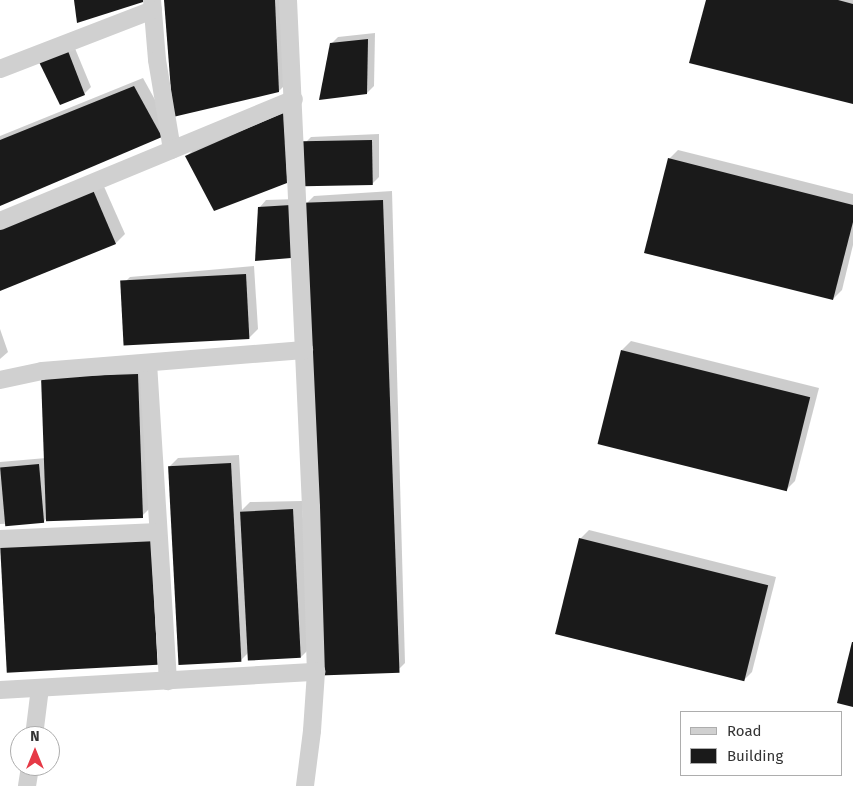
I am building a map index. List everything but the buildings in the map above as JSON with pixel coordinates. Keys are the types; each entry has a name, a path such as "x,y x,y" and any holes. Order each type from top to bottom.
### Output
{"street":[{"path":"288,0 294,99 316,672 312,731 305,786"},
{"path":"0,69 152,5 157,60 172,150"},
{"path":"0,221 294,99"},
{"path":"0,380 42,371 304,350"},
{"path":"148,363 168,681"},
{"path":"0,539 158,532"},
{"path":"0,690 316,672"},
{"path":"35,726 40,688"}]}
